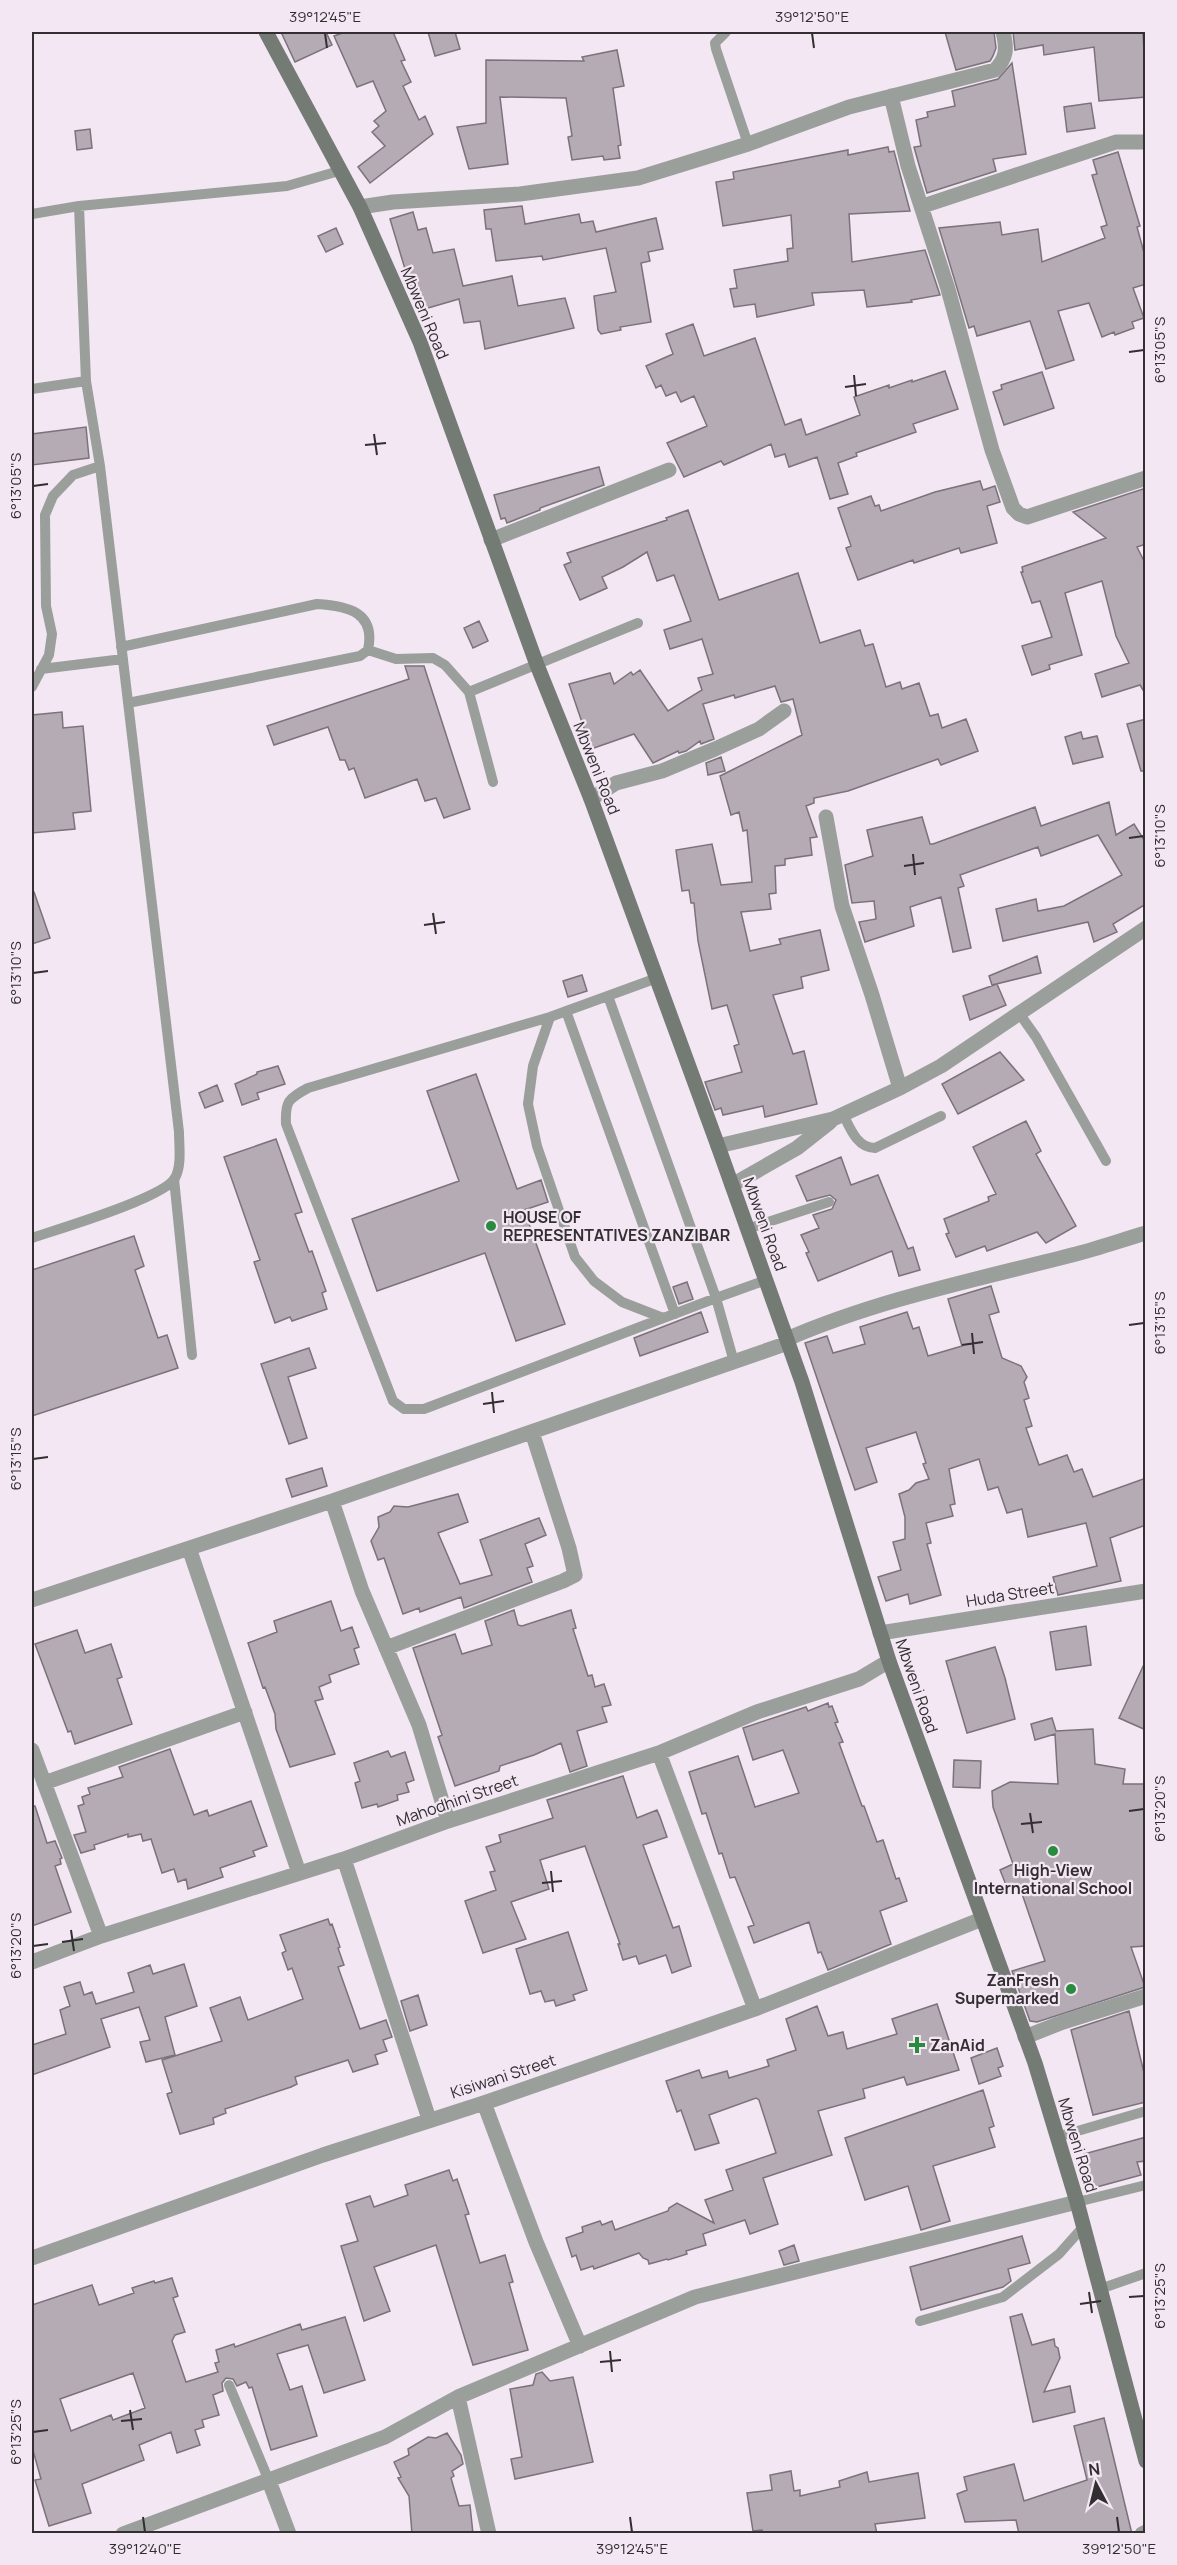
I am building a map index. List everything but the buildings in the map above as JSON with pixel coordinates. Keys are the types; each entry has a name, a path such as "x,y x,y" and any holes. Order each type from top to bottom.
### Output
{"street":[{"name":"Mbweni Road","path":"266,32 360,207 420,342 537,665 591,799 718,1146 788,1341 889,1661 1025,2037 1077,2202 1146,2461"},
{"path":"360,207 393,202 520,194 638,178 748,144 849,107 994,70 1005,56 1007,47 1004,32"},
{"path":"891,96 908,166 923,206 992,450 1013,507 1018,514 1027,517 1146,478"},
{"path":"923,206 1116,142 1146,142"},
{"path":"491,540 669,470"},
{"path":"591,799 616,783 662,771 759,729 784,711"},
{"path":"826,817 842,906 872,994 900,1088"},
{"path":"718,1146 838,1116 900,1088 940,1066 1146,928"},
{"path":"732,1185 797,1148 838,1116"},
{"path":"32,1600 332,1501 734,1362 788,1341 818,1326 940,1288 1079,1254 1146,1233"},
{"path":"386,1648 575,1575 569,1548 532,1432"},
{"path":"332,1501 362,1591 418,1725 448,1821"},
{"path":"189,1548 299,1873"},
{"name":"Huda Street","path":"880,1634 1146,1591"},
{"name":"Mahodhini Street","path":"32,1962 101,1936 344,1859 448,1821 659,1753 757,1712 859,1679 889,1661"},
{"path":"44,1783 245,1712"},
{"path":"659,1753 755,2009"},
{"path":"33,1757 101,1936"},
{"path":"344,1859 429,2119"},
{"name":"Kisiwani Street","path":"32,2258 429,2119 483,2103 755,2009 982,1919"},
{"path":"1025,2037 1063,2022 1146,1996"},
{"path":"483,2103 536,2242 580,2346"},
{"path":"123,2534 385,2437 458,2397 695,2297 1077,2202"},
{"path":"458,2397 489,2534"},
{"path":"269,2481 289,2534"}],"lane":[{"path":"726,32 715,43 716,49 748,144"},
{"path":"32,213 79,206 287,186 339,171"},
{"path":"79,206 86,381 99,466 179,1132 179,1164 174,1179 192,1356"},
{"path":"32,389 86,381"},
{"path":"32,687 49,655 52,634 46,606 45,515 53,496 73,476 99,466"},
{"path":"41,669 122,653 317,604 340,606 359,614 368,625 371,638 368,650 360,656 128,703"},
{"path":"469,692 638,623"},
{"path":"368,650 396,658 433,658 445,665 469,692 494,782"},
{"path":"657,978 550,1017 308,1088 292,1097 285,1107 286,1124 393,1401 404,1409 424,1409 766,1280"},
{"path":"608,996 716,1298 734,1362"},
{"path":"566,1011 675,1314"},
{"path":"1019,1013 1036,1037 1106,1161"},
{"path":"550,1017 533,1066 528,1104 537,1146 574,1257 594,1281 622,1302 663,1318"},
{"path":"838,1116 856,1139 869,1148 875,1148 941,1116"},
{"path":"32,1238 153,1195 174,1179"},
{"path":"747,1229 829,1202"},
{"path":"1057,2138 1146,2111"},
{"path":"1077,2202 1146,2185"},
{"path":"920,2321 1003,2297 1059,2254 1083,2227"},
{"path":"1100,2289 1146,2273"},
{"path":"229,2385 269,2481"}],"place":[{"name":"HOUSE OF REPRESENTATIVES ZANZIBAR","path":"491,1226"},
{"name":"High-View International School","path":"1053,1851"},
{"name":"ZanFresh Supermarked","path":"1071,1989"},
{"name":"ZanAid","path":"917,2045"}]}
